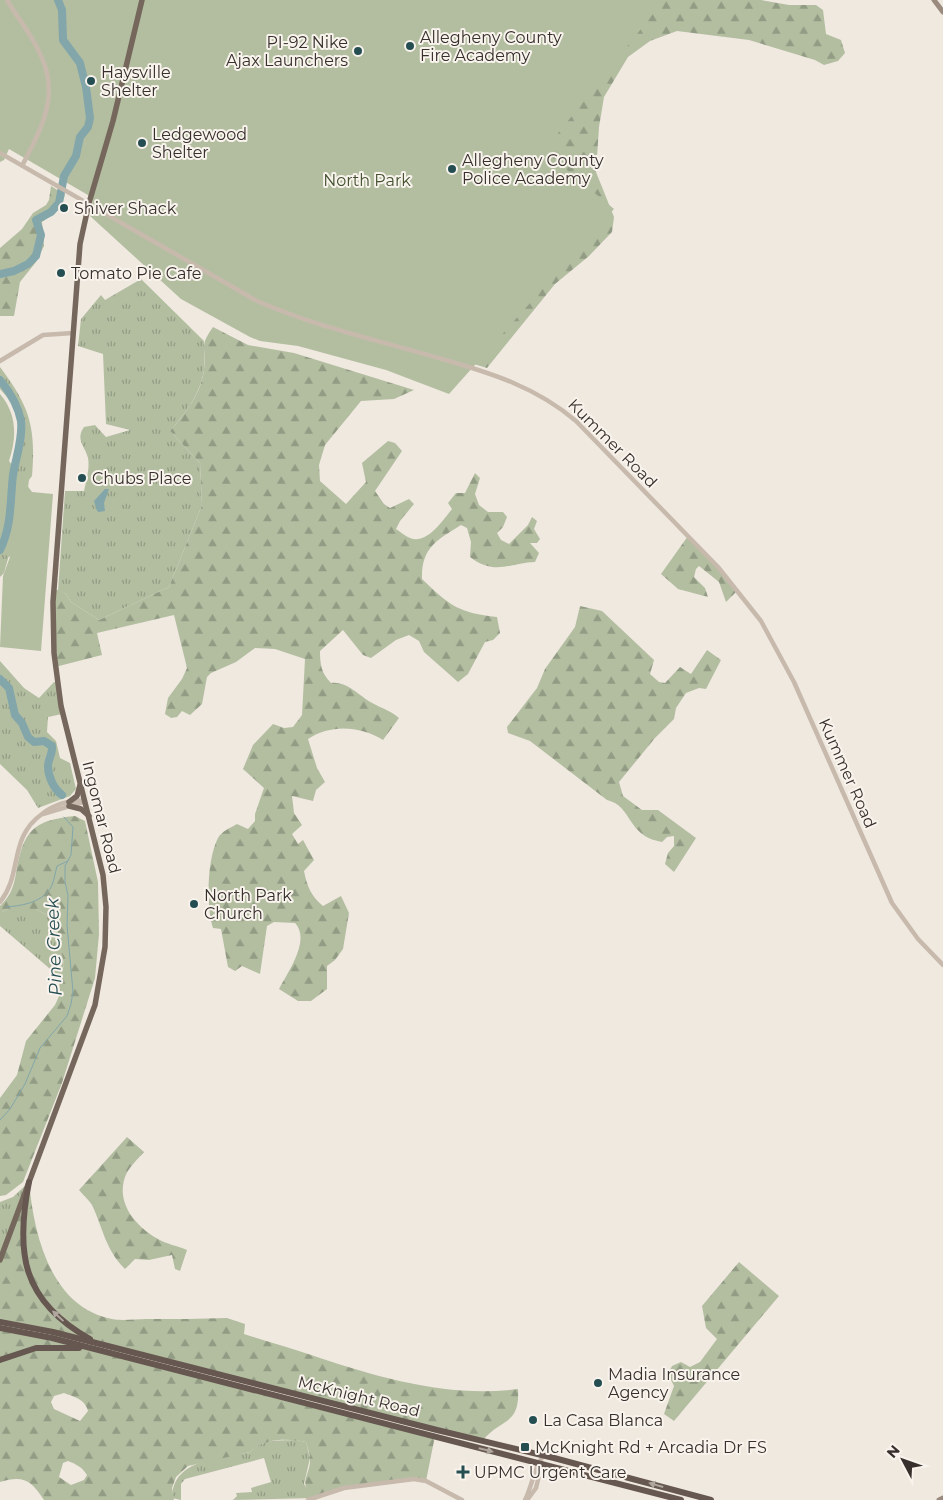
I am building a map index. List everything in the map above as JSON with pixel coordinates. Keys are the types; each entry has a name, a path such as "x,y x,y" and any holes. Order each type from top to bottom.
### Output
{"highway":[{"path":"29,1182 22,1220 22,1237 26,1263 32,1279 44,1300 57,1316 97,1346"},
{"name":"McKnight Road","path":"0,1322 38,1329 681,1500"},
{"name":"McKnight Road","path":"0,1328 97,1346 544,1456 711,1500"},
{"path":"0,1360 21,1351 43,1347 97,1346"}],"main road":[{"path":"89,203 108,142 142,0"},
{"path":"934,0 943,12"},
{"name":"Ingomar Road","path":"0,1260 89,1021 102,970 106,926 105,891 99,851 61,706 53,624 80,244 89,203"},
{"path":"80,783 76,796 69,804 81,809 89,816"},
{"path":"939,1500 943,1498"}],"street":[{"path":"7,0 38,48 48,78 49,106 42,125 22,164"},
{"name":"Kummer Road","path":"0,153 264,304 301,318 511,380 549,400 576,420 718,567 761,620 790,674 892,903 918,939 943,964"},
{"path":"0,361 38,337 49,334 73,334"},
{"path":"0,902 7,891 24,832 33,820 47,809 85,801"},
{"path":"526,1500 544,1456"},
{"path":"308,1500 344,1488 414,1479 426,1481 462,1500"}],"green space":[{"name":"North Park","path":"0,0 664,0 544,151 614,209 449,394 386,370 298,346 260,341 250,337 181,299 90,216 93,198 9,149 4,160 0,162"},
{"path":"472,0 761,0 789,5 816,5 823,10 826,34 841,40 845,53 838,61 824,65 815,60 749,40 677,31 650,41 628,57 604,97 599,127 596,172 614,217 612,232 589,256 555,284 487,368 383,337"},
{"path":"51,186 65,195 58,210 42,222 44,246 36,262 20,282 14,316 0,316 0,248 22,229 33,213 46,205 49,200"},
{"path":"141,279 204,341 203,377 200,386 187,410 170,431 200,463 202,505 169,587 99,620 71,602 66,594 58,591 65,491 84,491 89,466 87,454 80,436 84,427 95,425 106,437 130,430 106,424 103,354 78,346 81,319 101,295 105,300"},
{"path":"213,327 248,345 294,353 414,390 394,399 361,401 325,445 319,465 320,481 346,504 366,482 362,463 388,441 395,443 402,451 375,491 384,504 390,508 409,499 414,504 396,529 406,536 416,539 422,538 434,530 452,509 448,503 456,493 465,493 475,473 480,478 475,494 479,505 488,512 503,512 507,517 503,527 497,533 501,540 509,544 528,525 532,517 537,521 534,529 540,539 537,543 530,543 539,553 535,562 502,567 487,566 470,557 471,542 467,528 461,525 445,535 428,552 422,568 422,579 456,607 473,613 497,617 500,633 493,640 485,642 468,674 458,682 424,652 419,641 409,635 396,640 371,658 363,655 343,630 320,651 322,668 325,676 331,683 349,687 370,702 399,718 383,740 365,732 346,729 326,731 308,739 317,768 325,782 316,790 313,801 292,796 294,813 302,825 292,834 298,844 303,840 314,860 304,871 308,886 313,894 323,906 341,896 349,913 343,949 335,960 327,966 327,989 311,1001 298,1001 279,989 299,947 301,938 295,923 274,922 267,926 260,974 242,966 235,971 228,967 221,929 213,928 209,908 210,870 214,847 218,838 237,824 248,829 255,821 255,814 264,788 243,769 253,745 273,724 284,728 293,727 302,715 305,659 275,649 255,648 236,662 211,673 207,677 202,704 190,715 182,711 177,717 171,718 165,714 168,698 182,679 187,668 174,615 97,633 102,655 55,667 53,588 66,594 71,602 99,620 169,587 202,505 200,463 170,431 187,410 200,386 205,362 204,344"},
{"path":"0,367 18,394 29,418 32,431 33,459 32,476 29,480 4,573 0,577 0,520 8,492 12,464 20,440 20,421 13,404 0,389"},
{"path":"0,394 10,410 14,426 12,452 9,461 32,492 53,494 41,651 0,647 3,576 10,557 0,553"},
{"path":"688,536 738,590 726,602 719,582 699,566 694,577 705,588 708,597 678,589 661,574"},
{"path":"580,606 602,611 654,660 650,674 659,682 665,683 680,667 691,674 707,650 721,660 706,689 699,688 686,693 676,708 674,719 655,738 619,782 623,796 642,810 658,810 696,838 674,872 665,864 668,853 674,846 674,836 667,837 662,842 650,839 636,828 622,808 607,800 530,741 508,733 507,727 537,688 545,669 575,627"},
{"path":"0,661 24,688 39,698 54,682 57,682 62,714 48,717 47,732 56,741 60,758 70,763 76,789 70,796 38,808 27,790 0,764"},
{"path":"75,816 85,821 98,882 99,934 95,978 62,1083 23,1182 6,1195 0,1196 0,1098 17,1075 26,1041 55,1005 60,994 59,980 64,965 58,934 48,916 36,909 8,909 2,912 2,904 12,890 22,847 32,830 49,821"},
{"path":"2,904 2,912 8,909 36,909 48,916 58,934 64,965 59,980 49,968 0,926 0,906"},
{"path":"127,1137 144,1152 126,1174 123,1187 125,1205 135,1221 150,1234 187,1250 180,1271 175,1269 172,1255 149,1260 135,1259 125,1269 113,1254 92,1205 79,1190"},
{"path":"29,1182 0,1260 0,1202 13,1197"},
{"path":"29,1182 41,1246 49,1266 60,1285 74,1300 91,1312 120,1320 227,1318 245,1324 244,1334 344,1366 393,1379 443,1389 468,1391 518,1389 516,1409 508,1420 489,1433 482,1441 0,1322 0,1260"},
{"path":"739,1262 779,1296 674,1421 664,1414 674,1386 668,1374 672,1366 681,1362 690,1367 700,1362 717,1339 706,1328 702,1306"},
{"path":"0,1328 435,1436 426,1481 344,1488 313,1498 308,1492 305,1483 310,1464 310,1454 306,1442 291,1440 276,1440 255,1447 250,1452 188,1466 176,1477 172,1488 174,1500 44,1500 35,1488 26,1481 15,1479 0,1482","holes":["64,1393 79,1399 87,1407 88,1411 80,1421 54,1409 51,1402 54,1396","68,1461 79,1466 85,1472 87,1475 84,1480 71,1485 59,1477 63,1463"]},
{"path":"296,1440 306,1442 310,1458 304,1484 313,1498 233,1500 237,1496 236,1493 252,1492 251,1488 271,1482 264,1458 185,1479 181,1484 181,1500 172,1498 174,1485 180,1475 189,1468 212,1459 250,1452 265,1442"}],"water":[{"path":"105,489 109,489 104,503 105,511 99,512 94,501"}],"waterway":[{"name":"Pine Creek","path":"0,274 14,271 28,264 36,256 41,235 36,220 51,212 59,203 64,176 76,156 80,137 88,127 90,118 86,87 80,63 63,40 62,10 58,0"},
{"name":"Pine Creek","path":"0,380 16,404 21,421 20,441 13,475 9,523 0,550"},
{"name":"Pine Creek","path":"0,679 9,688 15,715 22,723 28,737 34,742 44,741 52,746 48,770 54,786 62,795"},
{"name":"Pine Creek","path":"0,1120 10,1109 25,1084 40,1048 67,1016 71,1004 73,992 67,925 68,895 65,882 65,866 71,855 73,827 64,817"},
{"path":"6,907 24,905 41,898 51,887 57,866 68,861"}],"place":[{"name":"Allegheny County Fire Academy","path":"410,46"},
{"name":"PI-92 Nike Ajax Launchers","path":"358,51"},
{"name":"Haysville Shelter","path":"91,81"},
{"name":"Ledgewood Shelter","path":"142,143"},
{"name":"Allegheny County Police Academy","path":"452,169"},
{"name":"Shiver Shack","path":"64,208"},
{"name":"Tomato Pie Cafe","path":"61,273"},
{"name":"Chubs Place","path":"82,478"},
{"name":"North Park Church","path":"194,904"},
{"name":"Madia Insurance Agency","path":"598,1383"},
{"name":"La Casa Blanca","path":"533,1420"},
{"name":"McKnight Rd + Arcadia Dr FS","path":"525,1447"},
{"name":"UPMC Urgent Care","path":"463,1472"}]}
